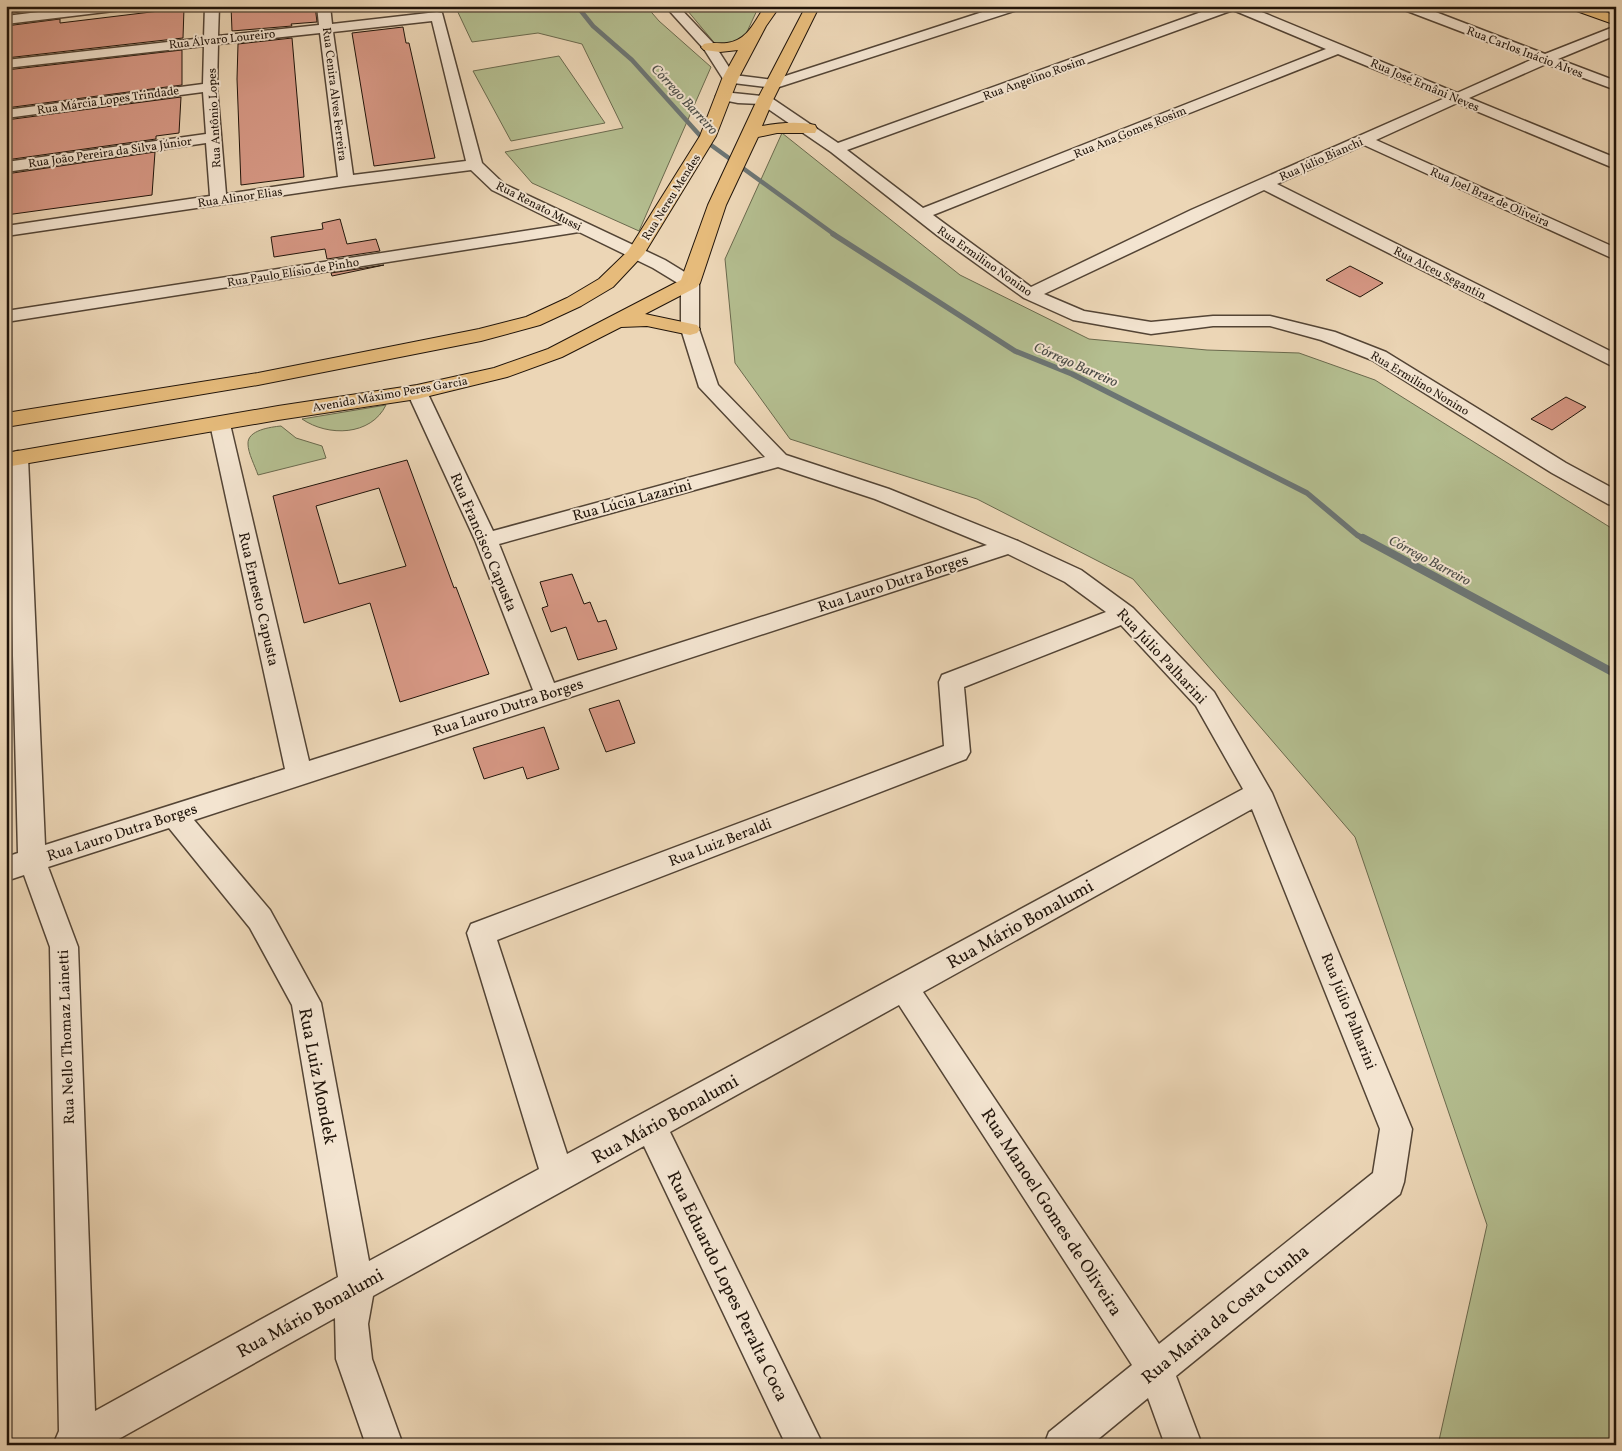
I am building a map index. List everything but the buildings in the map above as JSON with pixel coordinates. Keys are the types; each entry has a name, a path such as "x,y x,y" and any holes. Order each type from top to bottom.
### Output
{"main road":[{"name":"Rua Nereu Mendes","path":"635,254 708,136 730,79 758,25 773,6"},
{"path":"690,283 717,205 752,134 765,100 811,9 815,6"},
{"path":"1576,6 1616,21"},
{"path":"709,47 729,48 750,40"},
{"path":"752,134 782,128 809,130"},
{"path":"6,420 258,379 511,327 553,312 589,294 606,283 635,254"},
{"name":"Avenida Máximo Peres Garcia","path":"12,459 416,392 472,380 556,354 690,283"},
{"path":"620,321 646,320 667,322 690,329"}],"street":[{"path":"6,20 122,6"},
{"name":"Rua Antônio Lopes","path":"212,6 210,87 218,200"},
{"name":"Rua Cenira Alves Ferreira","path":"323,6 346,181"},
{"path":"671,6 709,47 730,79 759,80 774,84 1016,6"},
{"name":"Rua José Ernâni Neves","path":"1233,6 1616,164"},
{"name":"Rua Angelino Rosim","path":"836,149 1233,6"},
{"name":"Rua Carlos Inácio Alves","path":"1407,6 1616,86"},
{"name":"Rua Álvaro Loureiro","path":"6,64 437,16 475,164"},
{"name":"Rua Júlio Bianchi","path":"1030,294 1264,184 1545,59 1616,30"},
{"name":"Rua Ana Gomes Rosim","path":"922,214 1338,49"},
{"path":"785,60 800,66 838,63"},
{"name":"Rua Márcia Lopes Trindade","path":"6,114 210,87"},
{"path":"723,96 744,100 765,100"},
{"name":"Rua Ermilino Nonino","path":"765,100 836,149 1030,294 1079,316 1151,328 1213,321 1270,321 1328,336 1380,356 1559,468 1616,498"},
{"name":"Rua João Pereira da Silva Júnior","path":"6,167 215,137"},
{"name":"Rua Joel Braz de Oliveira","path":"1364,140 1616,254"},
{"name":"Rua Alinor Elias","path":"6,231 475,164"},
{"name":"Rua Renato Mussi","path":"475,164 498,187 678,274 690,283"},
{"name":"Rua Alceu Segantin","path":"1264,184 1616,362"},
{"name":"Rua Paulo Elísio de Pinho","path":"6,317 580,226"},
{"name":"Rua Júlio Palharini","path":"690,283 690,329 709,387 779,460 882,494 1010,546 1073,576 1125,614 1205,699 1260,792 1396,1129 1388,1182"},
{"name":"Rua Francisco Capusta","path":"416,392 486,540 547,695"},
{"name":"Rua Ernesto Capusta","path":"220,424 299,775"},
{"name":"Rua Nello Thomaz Lainetti","path":"12,459 19,865 64,946 75,1444"},
{"name":"Rua Lúcia Lazarini","path":"486,540 779,460"},
{"name":"Rua Lauro Dutra Borges","path":"19,865 1010,546"},
{"name":"Rua Luiz Beraldi","path":"558,1177 481,933 957,752 951,682 1125,614"},
{"name":"Rua Mário Bonalumi","path":"75,1444 357,1286 651,1127 1260,792"},
{"name":"Rua Luiz Mondek","path":"174,815 260,918 306,1003 357,1286 351,1324 354,1359 385,1445"},
{"name":"Rua Manoel Gomes de Oliveira","path":"904,988 1156,1370 1184,1445"},
{"name":"Rua Eduardo Lopes Peralta Coca","path":"651,1127 805,1445"},
{"name":"Rua Maria da Costa Cunha","path":"1062,1445 1388,1182"}],"green space":[{"path":"455,6 646,6 659,21 711,67 639,231 532,183 505,152 623,128 582,44 538,33 472,42"},
{"path":"697,6 759,6 740,43 717,46 687,10"},
{"path":"559,56 605,123 511,141 473,71"},
{"path":"782,133 960,275 1089,339 1207,350 1299,353 1375,380 1616,531 1616,1445 1438,1445 1487,1225 1355,837 1133,579 977,499 790,439 735,363 725,259"},
{"path":"386,405 370,423 360,428 348,430 324,429 302,419"},
{"path":"281,426 296,438 322,446 326,458 258,475 249,451 249,439 255,432"}],"waterway":[{"name":"Córrego Barreiro","path":"577,6 593,26 632,60 704,140 835,235"},
{"name":"Córrego Barreiro","path":"833,234 1015,351 1072,374 1307,493 1357,535 1366,540"},
{"name":"Córrego Barreiro","path":"1363,538 1616,674"}]}
